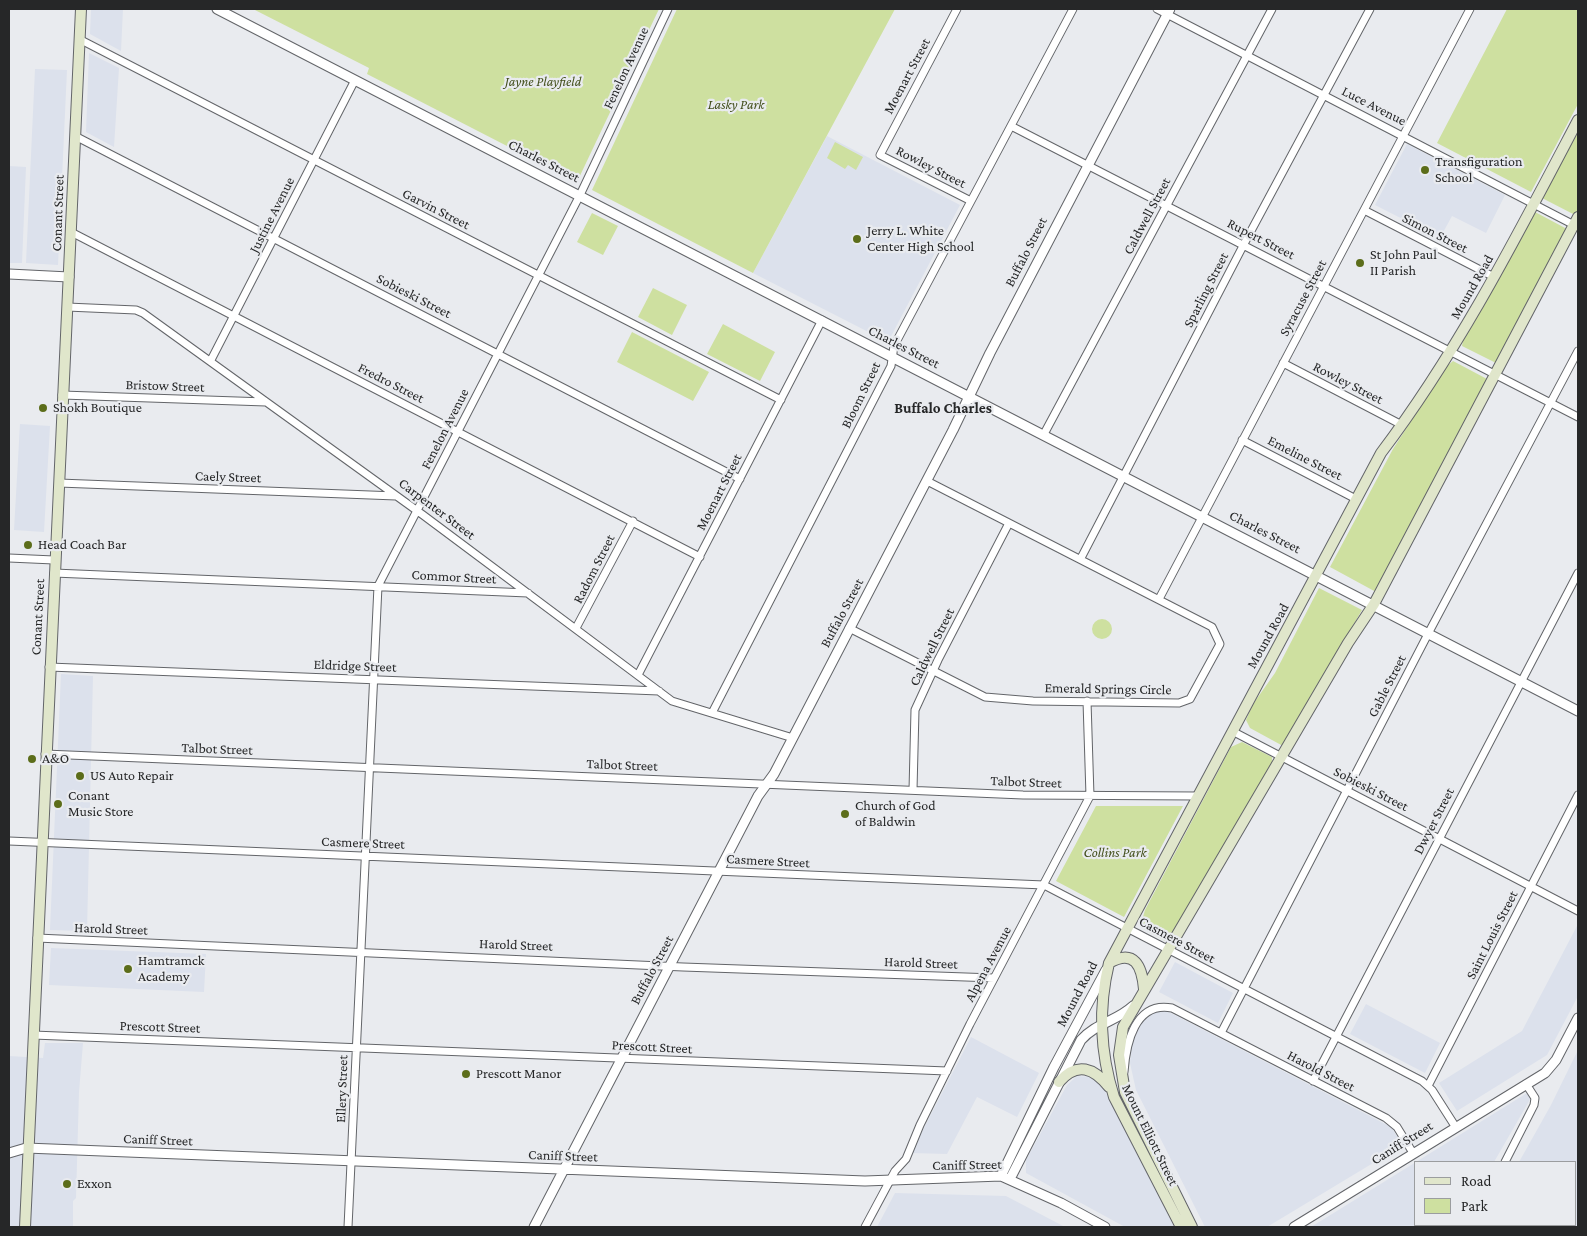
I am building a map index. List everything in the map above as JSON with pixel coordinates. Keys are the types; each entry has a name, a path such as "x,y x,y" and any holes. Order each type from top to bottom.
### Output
{"main road":[{"name":"Conant Street","path":"24,1227 26,1148 33,1035 81,9"},
{"name":"Mound Road","path":"1109,963 1381,453 1402,425 1494,277 1578,120"},
{"name":"Mound Road","path":"1135,1004 1169,950 1348,643 1374,604 1577,223"},
{"path":"1109,963 1119,957 1132,959 1142,972 1144,989"},
{"name":"Mount Elliott Street","path":"1109,963 1102,990 1102,1023 1105,1062 1114,1096 1181,1227"},
{"name":"Mount Elliott Street","path":"1135,1004 1123,1027 1119,1055 1125,1092 1192,1227"},
{"path":"1058,1082 1071,1072 1089,1070 1100,1075 1114,1096"}],"street":[{"name":"Charles Street","path":"217,9 1318,574 1578,710"},
{"name":"Fenelon Avenue","path":"362,951 378,586 580,195 668,9"},
{"name":"Moenart Street","path":"880,155 957,9"},
{"name":"Bloom Street","path":"712,713 891,366 894,346 1073,9"},
{"name":"Luce Avenue","path":"1157,9 1169,11 1323,94 1534,203 1577,223"},
{"name":"Caldwell Street","path":"1044,434 1272,9"},
{"name":"Sparling Street","path":"1081,558 1244,244 1370,9"},
{"name":"Syracuse Street","path":"1159,599 1470,9"},
{"name":"Buffalo Street","path":"534,1227 720,870 793,738 927,481 1087,165 1169,11"},
{"name":"Garvin Street","path":"79,39 781,400"},
{"name":"Justine Avenue","path":"210,359 215,354 355,80"},
{"name":"Rupert Street","path":"1011,126 1578,417"},
{"name":"Sobieski Street","path":"75,136 740,478"},
{"name":"Rowley Street","path":"880,155 971,201"},
{"name":"Simon Street","path":"1364,210 1494,277"},
{"name":"Fredro Street","path":"71,232 700,556"},
{"path":"9,274 69,277"},
{"name":"Carpenter Street","path":"67,307 141,312 210,359 576,628 672,701 793,738"},
{"name":"Moenart Street","path":"638,675 822,320"},
{"name":"Gable Street","path":"1221,1033 1346,790 1578,351"},
{"name":"Rowley Street","path":"1283,363 1402,425"},
{"name":"Bristow Street","path":"62,395 266,402"},
{"name":"Emeline Street","path":"1242,440 1356,499"},
{"name":"Emerald Springs Circle","path":"849,628 985,697 1033,701 1179,703 1190,699 1220,644 1218,635 1212,627 1081,558 927,481"},
{"name":"Caely Street","path":"59,483 397,496"},
{"name":"Radom Street","path":"576,628 633,521"},
{"name":"Caldwell Street","path":"913,790 915,710 1009,523"},
{"path":"9,558 54,560"},
{"name":"Dwyer Street","path":"1313,1081 1578,572"},
{"name":"Commor Street","path":"54,573 528,593"},
{"name":"Eldridge Street","path":"49,667 659,691"},
{"name":"Alpena Avenue","path":"864,1227 890,1181 906,1159 920,1125 994,978 1090,796 1087,702"},
{"name":"Sobieski Street","path":"1232,731 1578,911"},
{"name":"Talbot Street","path":"46,754 913,790 1090,796 1197,796"},
{"name":"Saint Louis Street","path":"1428,1086 1578,795"},
{"name":"Casmere Street","path":"9,841 1044,885 1428,1086 1455,1126"},
{"name":"Harold Street","path":"37,938 994,978"},
{"name":"Ellery Street","path":"348,1227 362,951"},
{"name":"Mound Road","path":"1001,1176 1054,1067 1109,963"},
{"name":"Mound Road","path":"1010,1179 1081,1040 1102,1023 1124,1015 1135,1004"},
{"name":"Harold Street","path":"1125,1092 1125,1064 1130,1040 1136,1024 1148,1011 1160,1007 1172,1008 1392,1122 1413,1153"},
{"path":"1506,1161 1534,1105 1535,1098 1526,1084 1545,1073 1556,1060 1578,1018"},
{"name":"Prescott Street","path":"33,1035 947,1071"},
{"name":"Caniff Street","path":"1294,1227 1455,1126 1526,1084"},
{"name":"Caniff Street","path":"9,1153 26,1148 890,1181 1001,1176 1105,1227"}],"shaded area":[{"path":"91,9 123,9 121,51 90,34"},
{"path":"89,53 119,68 114,147 86,132"},
{"path":"35,69 67,70 58,265 26,263"},
{"name":"Jerry L. White Center High School","path":"827,136 960,205 888,342 753,273"},
{"name":"Transfiguration School","path":"1407,144 1505,195 1486,233 1452,216 1440,238 1375,205"},
{"path":"9,166 26,167 22,263 9,263"},
{"path":"20,424 50,426 44,532 14,530"},
{"path":"61,674 93,676 87,931 50,930"},
{"path":"1578,924 1578,996 1547,1055 1457,1111 1439,1083 1522,1031"},
{"name":"Hamtramck Academy","path":"51,948 206,954 204,992 49,985"},
{"path":"1175,962 1233,993 1218,1023 1159,992"},
{"path":"1366,1004 1440,1043 1425,1073 1350,1034"},
{"path":"1165,1010 1391,1127 1403,1145 1267,1227 1205,1227 1136,1090 1130,1063 1132,1041 1141,1022 1149,1014"},
{"path":"971,1037 1039,1073 1017,1117 977,1097 947,1154 911,1153"},
{"path":"45,1043 83,1043 73,1227 9,1227 9,1056 43,1058"},
{"path":"1578,1050 1578,1227 1482,1227 1577,1226 1577,1161 1520,1161 1551,1105"},
{"path":"1077,1076 1091,1077 1098,1080 1104,1089 1174,1227 1125,1227 1026,1173 1026,1160 1067,1085"},
{"path":"1527,1093 1532,1096 1495,1161 1418,1161"},
{"path":"1414,1163 1414,1226 1457,1227 1311,1227"},
{"path":"895,1193 1006,1196 1065,1227 877,1227"}],"green space":[{"name":"Jayne Playfield","path":"253,9 659,9 577,182 367,74 369,68"},
{"name":"Lasky Park","path":"677,9 895,9 753,273 592,190"},
{"path":"1507,9 1578,9 1578,104 1531,192 1437,143"},
{"path":"1578,131 1578,210 1575,215 1542,198"},
{"path":"835,142 863,157 856,170 848,165 845,169 827,158"},
{"path":"1535,212 1567,229 1496,363 1462,346 1463,340"},
{"path":"592,213 618,226 603,255 577,242"},
{"path":"653,288 687,305 672,335 638,317"},
{"path":"723,324 775,352 760,381 707,354"},
{"path":"632,332 709,372 693,401 617,362"},
{"path":"1453,361 1487,379 1376,592 1330,567 1393,449 1446,367"},
{"path":"1319,588 1362,610 1283,746 1250,728 1246,720 1253,704 1275,673"},
{"path":"1098,619 1106,619 1112,625 1112,633 1106,639 1098,639 1092,633 1092,625"},
{"path":"1242,742 1272,757 1272,764 1169,941 1165,941 1140,927 1145,910 1231,747"},
{"name":"Collins Park","path":"1096,806 1183,806 1124,917 1056,881"}],"place":[{"name":"Transfiguration School","path":"1425,170"},
{"name":"Jerry L. White Center High School","path":"857,239"},
{"name":"St John Paul II Parish","path":"1360,263"},
{"name":"Shokh Boutique","path":"43,408"},
{"name":"Head Coach Bar","path":"28,545"},
{"name":"A&O","path":"32,759"},
{"name":"US Auto Repair","path":"80,776"},
{"name":"Conant Music Store","path":"58,804"},
{"name":"Church of God of Baldwin","path":"845,814"},
{"name":"Hamtramck Academy","path":"128,969"},
{"name":"Prescott Manor","path":"466,1074"},
{"name":"Exxon","path":"67,1184"}],"district":[{"name":"Buffalo Charles","path":"943,408"}]}
